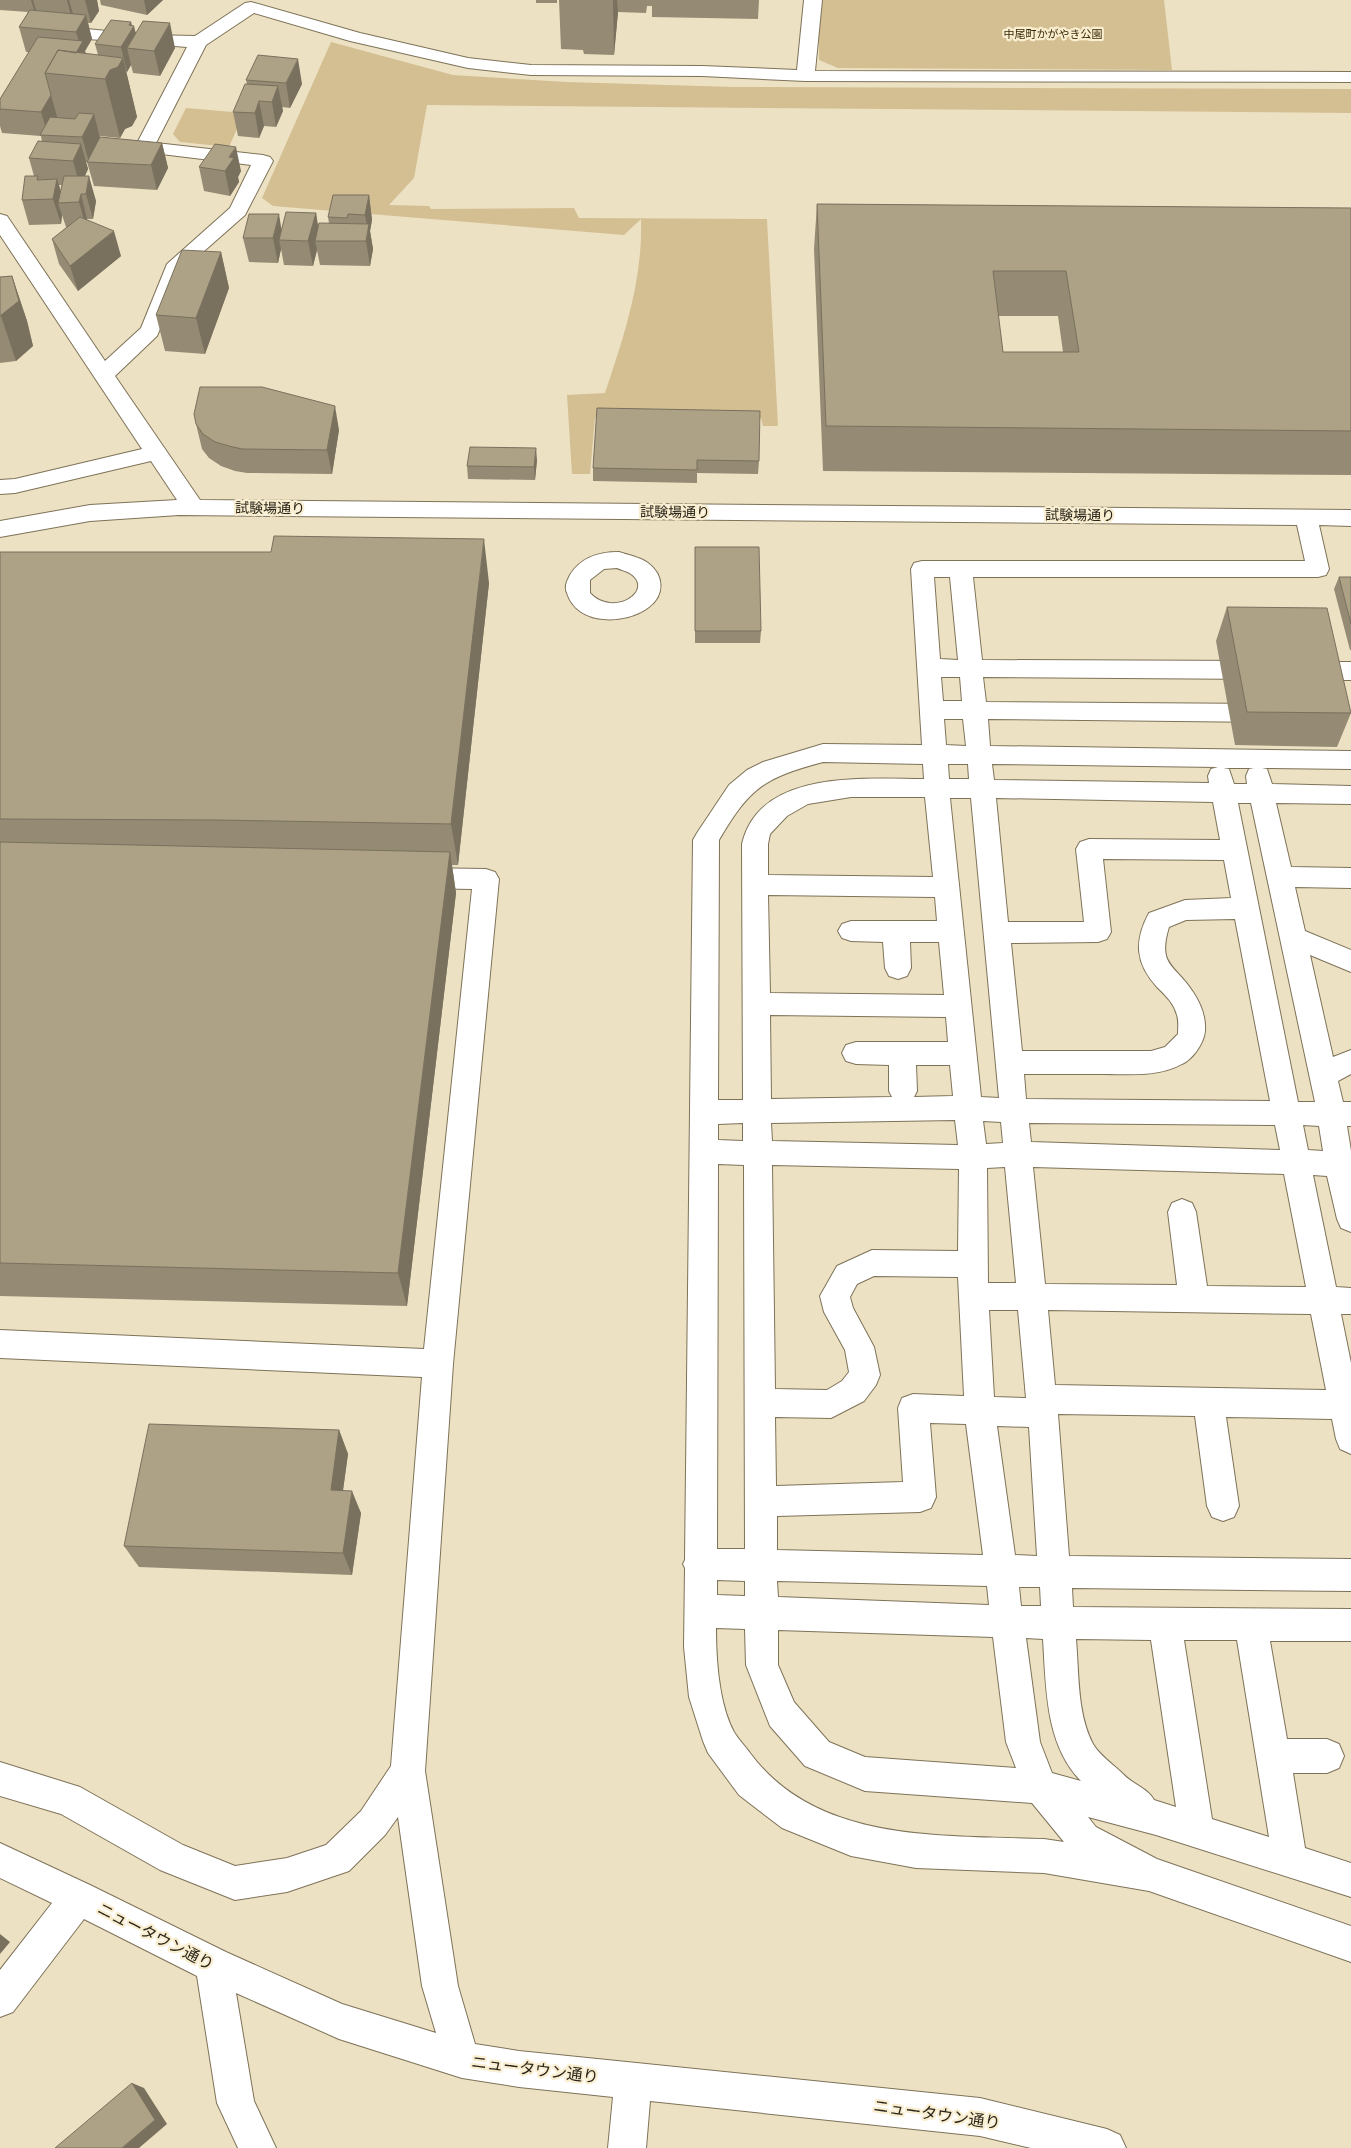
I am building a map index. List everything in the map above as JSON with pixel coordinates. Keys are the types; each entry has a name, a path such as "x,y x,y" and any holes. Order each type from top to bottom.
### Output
{"street":[{"path":"805,76 813,0"},
{"path":"104,374 150,331 177,264 238,211 263,161 144,147 199,42 243,4 356,37 468,63 531,70 702,71 805,76 1351,77"},
{"path":"76,33 149,40 199,42"},
{"path":"0,220 104,374 155,454 194,508"},
{"path":"0,487 15,486 155,454"},
{"name":"試験場通り","path":"0,529 90,513 194,508 1351,518"},
{"path":"1306,517 1318,569 922,569 937,788 973,1157 972,1264 980,1412 1023,1742 1040,1787 1084,1839 1149,1874 1351,1944"},
{"path":"961,569 1043,1406 1064,1700 1069,1725 1081,1757 1116,1792 1156,1818"},
{"path":"929,668 1351,671"},
{"path":"932,710 1292,714"},
{"path":"1149,1874 1044,1856 916,1851 851,1839 794,1816 750,1783 720,1741 706,1697 700,1646 699,1564 706,840 726,807 739,791 763,772 798,759 823,753 1351,760"},
{"path":"1217,757 1296,1162 1337,1300 1351,1439"},
{"path":"1255,759 1323,1075 1341,1114 1351,1219"},
{"path":"1351,795 851,788 803,796 778,809 758,830 755,844 762,1665 782,1714 817,1754 865,1774 1040,1787 1156,1818 1351,1880"},
{"path":"996,933 1098,932 1089,850 1235,850"},
{"path":"1280,876 1351,878"},
{"path":"397,878 486,879 438,1364 408,1771 440,1986 462,2060"},
{"path":"755,886 946,887"},
{"path":"1009,1064 1151,1062 1174,1056 1191,1038 1192,1016 1180,994 1158,969 1150,952 1151,937 1158,920 1185,910 1246,908"},
{"path":"851,931 951,932"},
{"path":"896,932 898,968"},
{"path":"1293,937 1351,961"},
{"path":"756,1004 958,1006"},
{"path":"856,1052 962,1054"},
{"path":"902,1054 903,1091"},
{"path":"1323,1075 1351,1061"},
{"path":"704,1112 967,1108 1014,1111 1341,1114"},
{"path":"704,1152 973,1157 1017,1154 1345,1164"},
{"path":"1182,1212 1194,1300"},
{"path":"760,1403 831,1404 853,1391 865,1375 859,1347 839,1312 835,1296 848,1275 872,1263 972,1264"},
{"path":"973,1296 1031,1295 1194,1300 1337,1300"},
{"path":"0,1344 438,1364"},
{"path":"761,1501 920,1497 913,1408 980,1412 1043,1406 1209,1403 1348,1405"},
{"path":"1209,1403 1224,1506"},
{"path":"699,1564 1002,1571 1055,1570 1351,1575"},
{"path":"700,1611 1058,1623 1351,1625"},
{"path":"1165,1623 1197,1831"},
{"path":"1251,1624 1290,1860"},
{"path":"1273,1756 1327,1756"},
{"path":"0,1779 68,1799 172,1858 235,1883 287,1876 336,1859 373,1823 408,1771"},
{"name":"ニュータウン通り","path":"0,1860 78,1896 213,1965 339,2021 462,2060 519,2069 980,2117 1107,2148"},
{"path":"0,1999 78,1896"},
{"path":"213,1965 236,2103 257,2148"},
{"path":"627,2148 633,2080"}],"green space":[{"name":"中尾町かがやき公園","path":"819,0 1164,0 1172,70 838,68 819,60"},
{"path":"331,42 453,75 566,82 735,87 1351,89 1351,113 427,105 414,178 389,205 429,206 431,209 574,208 579,218 767,219 778,426 763,426 761,418 595,418 590,474 572,474 567,395 605,393 631,308 639,264 641,219 624,235 273,206 262,198"},
{"path":"186,108 244,113 229,147 180,142 173,134"}],"building":[{"path":"30,10 86,15 76,32 19,27"},
{"path":"111,20 131,22 129,25 134,26 121,47 95,44"},
{"path":"143,21 170,23 154,51 127,48"},
{"path":"38,37 83,41 76,53 58,50 45,73 51,95 41,112 0,109 0,99"},
{"path":"58,50 123,58 118,67 110,70 105,79 45,73"},
{"path":"258,55 298,59 286,83 246,80"},
{"path":"245,84 278,86 272,102 259,101 255,113 233,112"},
{"path":"79,113 94,114 82,137 40,135 50,117 75,119"},
{"path":"100,137 162,143 151,165 87,162"},
{"path":"38,141 81,144 73,161 29,158"},
{"path":"215,144 236,147 229,157 234,158 225,171 199,167"},
{"path":"25,176 38,176 37,180 57,179 53,199 22,200"},
{"path":"64,176 89,176 86,194 81,194 79,202 58,203"},
{"path":"333,195 369,195 365,215 348,214 347,218 328,217"},
{"path":"817,204 1351,208 1351,431 826,426","holes":["993,271 1066,271 1079,352 1003,352"]},
{"path":"286,212 316,213 308,241 279,240"},
{"path":"249,214 279,214 273,238 243,238"},
{"path":"80,217 114,231 70,266 52,239"},
{"path":"319,223 369,224 366,241 315,241"},
{"path":"182,250 221,252 196,318 156,315"},
{"path":"12,276 19,301 0,316 0,277"},
{"path":"200,387 262,387 335,406 327,450 242,449 215,442 203,434 196,424 194,414"},
{"path":"597,408 760,411 759,461 697,460 697,470 593,468"},
{"path":"470,447 536,448 534,467 467,466"},
{"path":"274,536 484,539 451,824 0,819 0,552 271,552"},
{"path":"695,547 759,547 761,631 695,631"},
{"path":"1339,577 1351,577 1351,624"},
{"path":"1227,607 1327,608 1351,713 1247,712"},
{"path":"0,842 450,852 398,1273 0,1263"},
{"path":"149,1424 339,1430 331,1490 352,1491 343,1553 124,1546"},
{"path":"132,2083 155,2120 122,2148 55,2148"}]}
